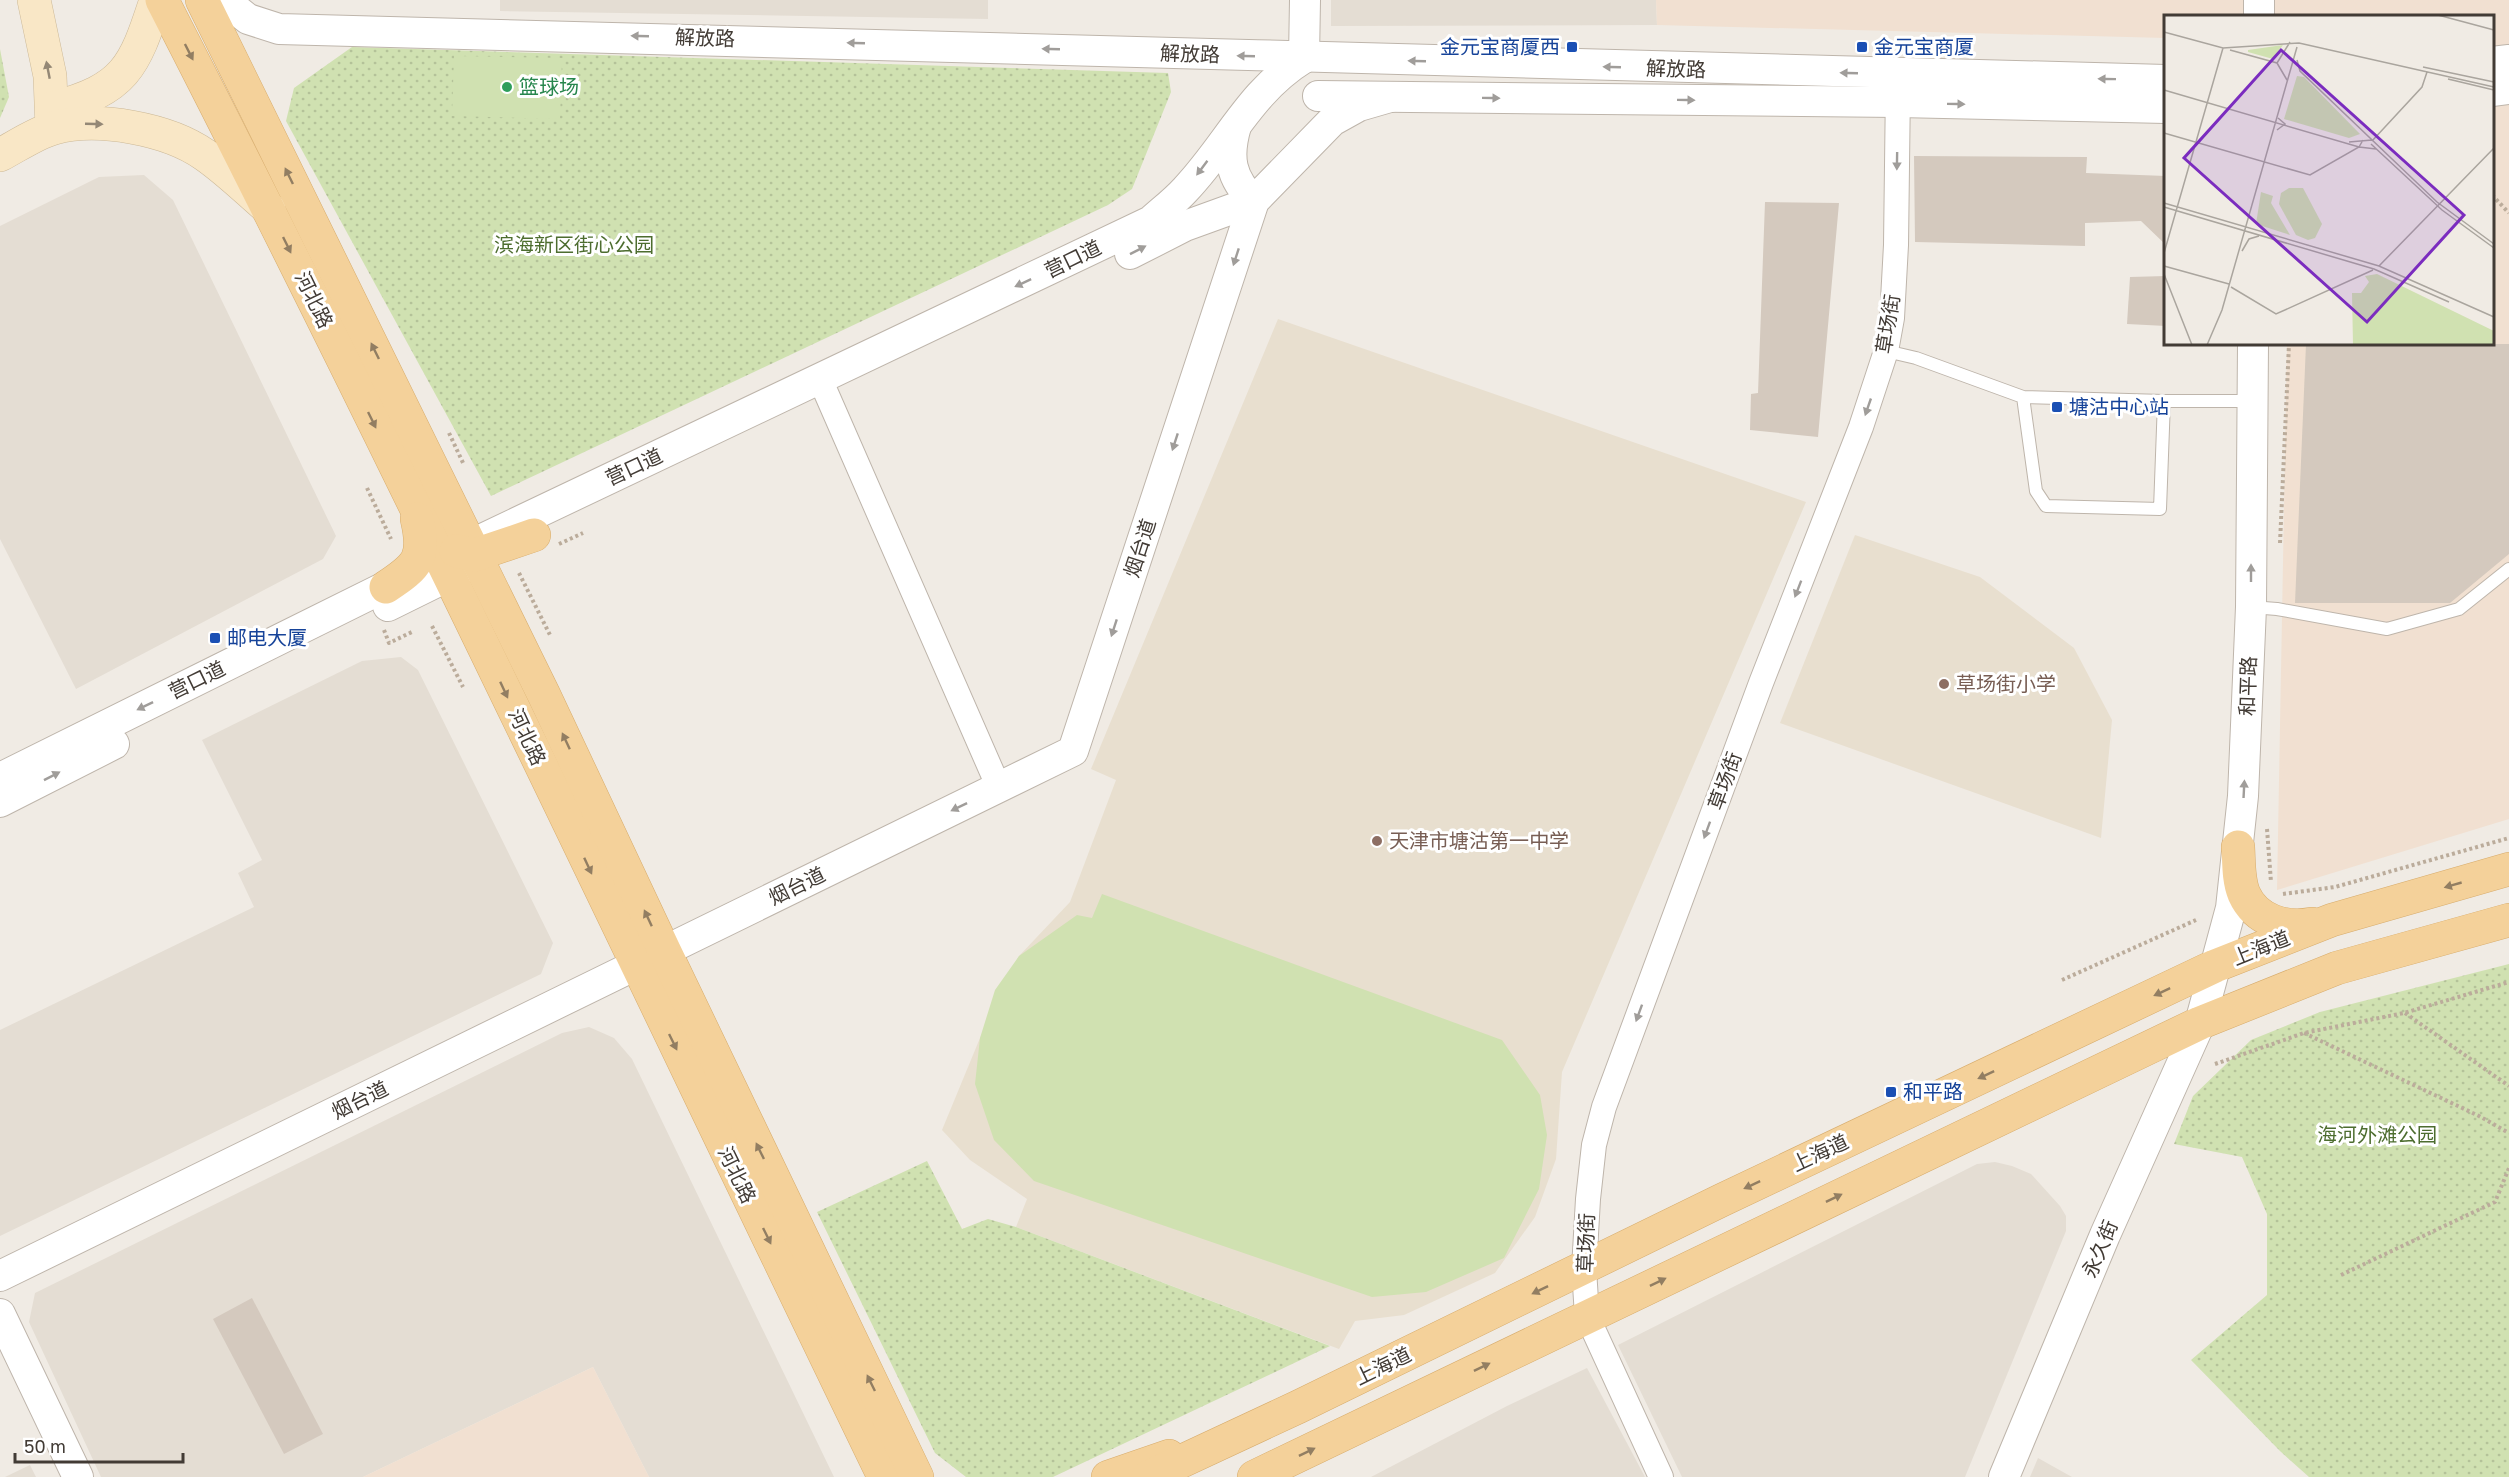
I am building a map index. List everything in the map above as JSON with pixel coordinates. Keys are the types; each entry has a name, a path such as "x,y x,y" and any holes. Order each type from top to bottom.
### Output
{"main road":[{"path":"34,0 50,76 53,118"},
{"path":"0,155 53,118 108,88 125,73 145,36 156,0"},
{"name":"河北路","path":"162,0 270,210 410,497 462,558 512,630 650,958 884,1477"},
{"name":"河北路","path":"202,0 438,479 462,558 479,637 650,958 917,1477"},
{"path":"53,118 82,124 117,125 183,142 205,155 270,210"},
{"path":"389,595 412,567 422,550 410,497"},
{"path":"462,558 530,527"},
{"path":"512,630 505,594 507,574 509,564 530,527"},
{"path":"2238,847 2245,894 2254,909 2277,923 2290,926 2332,920"},
{"name":"上海道","path":"1148,1477 1584,1269 1722,1200 2215,966 2332,920 2509,869"},
{"path":"1254,1477 2200,1023 2337,968 2509,920"},
{"path":"896,1436 911,1477"},
{"path":"896,1436 928,1477"},
{"path":"1108,1477 1176,1454 1228,1440"}],"street":[{"name":"解放路","path":"224,0 248,19 279,28 622,36 1304,58 1898,88 2164,108"},
{"path":"1290,165 1311,132 1318,96 1314,74 1304,58 1305,0"},
{"name":"营口道","path":"438,479 461,511 474,524 489,527 530,527 824,388 1151,221 1186,190 1238,121 1285,70 1304,58"},
{"path":"2494,62 2509,60"},
{"name":"解放路","path":"1318,96 1390,97 1898,88 2164,80"},
{"name":"草场街","path":"1661,1477 1587,1316 1584,1269 1594,1145 1604,1107 1761,683 1861,427 1886,351 1892,318 1895,264 1898,88"},
{"path":"2494,91 2509,89"},
{"path":"1238,121 1230,146 1230,162 1245,193 1254,201 1332,121 1359,106 1390,97"},
{"name":"营口道","path":"824,388 1119,260 1185,226 1254,201"},
{"name":"烟台道","path":"0,1276 1074,751 1254,201"},
{"name":"和平路","path":"2200,1023 2231,908 2243,796 2251,607 2253,345"},
{"path":"824,388 999,788"},
{"name":"营口道","path":"0,802 462,558"},
{"name":"营口道","path":"0,778 389,595"},
{"name":"永久街","path":"2004,1477 2105,1235 2200,1023"},
{"path":"0,1314 78,1477"},
{"path":"0,1349 62,1477"}],"lane":[{"path":"1886,351 1916,358 2023,397 2252,401"},
{"path":"2023,397 2036,491 2046,506 2160,509 2164,400"},
{"path":"2251,607 2277,609 2387,629 2458,609 2509,569"}],"path":[{"path":"2494,196 2509,213"},
{"path":"2279,551 2289,345"},
{"path":"367,488 391,539"},
{"path":"519,573 550,635"},
{"path":"432,626 463,687"},
{"path":"2267,827 2271,884"},
{"path":"2282,894 2335,887 2509,838"},
{"path":"2062,980 2196,920"},
{"path":"2215,1064 2304,1033 2404,1013 2509,982"},
{"path":"2404,1013 2509,1086"},
{"path":"2304,1033 2479,1116 2509,1133"},
{"path":"2341,1275 2495,1202 2509,1168"}],"shaded area":[{"path":"500,0 988,0 988,19 500,11"},
{"path":"1331,0 1656,0 1657,25 1331,26"},
{"path":"1656,0 2509,0 2509,819 2277,890 2287,345 2494,345 2494,15 2164,15 2164,38 1657,25"},
{"path":"144,175 173,200 336,536 323,559 76,689 0,539 0,226 99,177"},
{"name":"天津市塘沽第一中学","path":"1278,319 1806,502 1562,1072 1556,1159 1535,1217 1495,1273 1404,1315 1355,1321 1339,1349 1016,1227 1027,1199 970,1160 942,1130 980,1038 1019,956 1070,902 1116,780 1091,769"},
{"name":"草场街小学","path":"1855,535 1980,577 2074,648 2112,720 2101,838 1780,723"},
{"path":"401,657 418,670 553,943 541,974 0,1236 0,1030 254,907 238,873 262,860 202,740 362,661"},
{"path":"589,1027 614,1038 632,1059 834,1477 649,1477 593,1367 363,1477 101,1477 29,1322 35,1293 562,1033"},
{"path":"1995,1162 2031,1174 2060,1206 2066,1216 2066,1231 1965,1477 1682,1477 1618,1345 1977,1164"},
{"path":"593,1367 649,1477 363,1477"},
{"path":"1587,1368 1645,1477 1371,1477 1507,1406"},
{"path":"2038,1458 2072,1477 2030,1477"},
{"path":"30,1465 36,1477 5,1477"}],"green space":[{"name":"滨海新区街心公园","path":"352,47 1168,73 1171,92 1132,189 1108,205 491,496 286,121 294,88"},
{"path":"0,49 9,97 0,118"},
{"name":"篮球场","path":"454,56 562,58 560,119 452,116"},
{"path":"1102,894 1502,1040 1540,1095 1547,1135 1539,1189 1504,1258 1426,1292 1372,1297 1034,1181 994,1140 975,1084 980,1038 995,990 1019,956 1077,915 1092,918"},
{"name":"海河外滩公园","path":"2509,964 2509,1477 2309,1477 2280,1451 2191,1360 2267,1295 2267,1214 2242,1157 2174,1144 2193,1096 2251,1040 2320,1012"},
{"path":"927,1161 962,1229 988,1219 1016,1227 1330,1346 1053,1477 966,1477 935,1453 817,1212"}],"building":[{"path":"1914,156 2087,157 2086,173 2164,176 2164,243 2141,221 2085,223 2085,246 1915,242"},
{"path":"1765,202 1839,203 1818,437 1750,430 1751,394 1758,393"},
{"path":"2164,276 2164,326 2127,324 2130,277"},
{"path":"2509,344 2509,554 2450,603 2295,603 2306,345"},
{"path":"252,1298 323,1434 284,1454 213,1319"}],"place":[{"name":"金元宝商厦西","path":"1572,47"},
{"name":"金元宝商厦","path":"1862,47"},
{"name":"篮球场","path":"507,87"},
{"name":"塘沽中心站","path":"2057,407"},
{"name":"邮电大厦","path":"215,638"},
{"name":"草场街小学","path":"1944,684"},
{"name":"天津市塘沽第一中学","path":"1377,841"},
{"name":"和平路","path":"1891,1092"}]}
